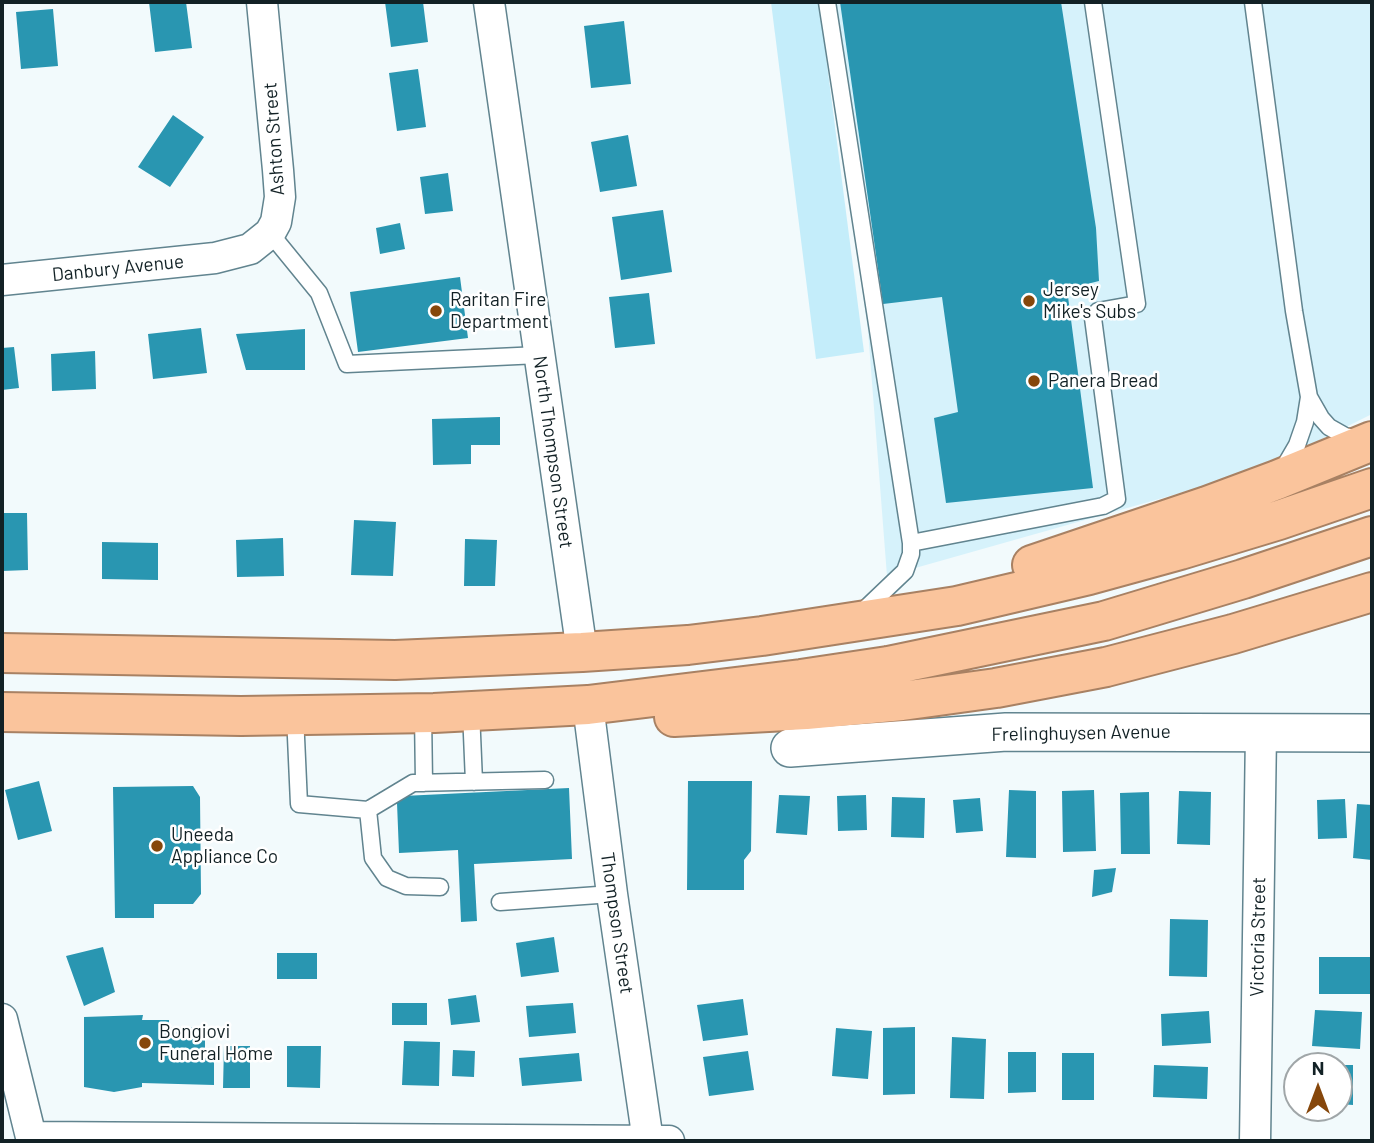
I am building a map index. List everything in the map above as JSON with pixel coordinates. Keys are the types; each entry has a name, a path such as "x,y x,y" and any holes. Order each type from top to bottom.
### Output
{"highway":[{"path":"802,630 997,578 1207,506 1372,441"},
{"path":"2,653 395,660 688,645 957,606 1180,550 1372,488"},
{"path":"2,712 241,716 423,713 588,705 801,679 888,666 1104,621 1372,536"},
{"path":"588,705 671,718 806,710 902,701 996,688 1106,667 1233,634 1372,592"}],"street":[{"name":"Ashton Street","path":"261,2 280,197 276,222 270,233"},
{"name":"North Thompson Street","path":"489,2 582,652"},
{"name":"Danbury Avenue","path":"2,280 215,258 250,249 270,233"},
{"name":"Thompson Street","path":"588,705 648,1141"},
{"name":"Frelinghuysen Avenue","path":"790,748 1006,732 1372,733"},
{"name":"Victoria Street","path":"1255,1141 1261,732"},
{"path":"2,1019 32,1139 669,1141"}],"lane":[{"path":"827,2 911,543 911,554 905,571 855,618"},
{"path":"911,543 1103,506 1117,499 1093,318 1098,311 1137,304 1093,2"},
{"path":"1253,2 1294,311 1309,397 1305,422 1297,445 1277,480"},
{"path":"270,233 319,293 347,363 539,355"},
{"path":"1309,397 1329,427 1345,436 1372,441"},
{"path":"471,711 474,782"},
{"path":"423,713 424,783"},
{"path":"295,715 299,804 368,810 413,783 545,780"},
{"path":"368,810 373,858 387,878 406,886 440,887"},
{"path":"500,902 612,894"}],"shaded area":[{"path":"771,2 819,2 864,352 816,359"},
{"path":"824,2 1372,2 1372,414 1258,471 887,576 868,331"}],"building":[{"path":"149,2 186,2 192,48 155,52"},
{"path":"385,2 423,2 428,42 391,47"},
{"path":"840,2 1061,2 1096,228 1099,281 1067,289 1093,488 946,503 934,418 958,412 942,297 883,304"},
{"path":"53,9 58,66 21,69 16,12"},
{"path":"624,21 631,84 591,88 584,26"},
{"path":"418,69 426,127 397,131 389,73"},
{"path":"173,115 204,137 170,187 138,167"},
{"path":"628,135 637,186 600,192 591,142"},
{"path":"448,173 453,211 425,214 420,177"},
{"path":"663,210 672,272 621,280 612,217"},
{"path":"400,223 405,249 380,254 376,228"},
{"path":"460,277 468,338 358,352 350,292"},
{"path":"649,293 655,344 615,348 609,297"},
{"path":"201,328 207,373 153,379 148,334"},
{"path":"305,329 305,370 246,370 236,334"},
{"path":"14,347 19,388 2,390 2,348"},
{"path":"95,351 96,389 52,391 51,354"},
{"path":"500,417 500,445 471,445 471,464 433,465 432,419"},
{"path":"2,513 27,513 28,570 2,571"},
{"path":"354,520 396,522 393,576 351,575"},
{"path":"283,538 284,576 237,577 236,540"},
{"path":"465,539 497,540 495,586 464,586"},
{"path":"102,542 158,543 158,580 102,579"},
{"path":"39,781 52,831 18,840 5,790"},
{"path":"688,781 752,781 751,851 744,860 744,890 687,890"},
{"name":"Uneeda Appliance Co","path":"193,786 200,797 201,894 193,904 154,904 154,918 115,918 113,787"},
{"path":"569,788 572,859 474,864 477,921 461,922 458,850 399,853 397,803 403,796"},
{"path":"1009,790 1036,791 1036,858 1006,857"},
{"path":"1094,790 1096,851 1063,852 1062,791"},
{"path":"1179,791 1211,792 1210,845 1177,844"},
{"path":"1149,792 1150,854 1121,854 1120,793"},
{"path":"779,795 810,796 807,835 776,833"},
{"path":"866,795 867,830 838,831 837,796"},
{"path":"892,797 925,798 924,838 891,837"},
{"path":"980,798 983,831 956,833 953,800"},
{"path":"1345,799 1347,838 1318,839 1317,800"},
{"path":"1357,804 1372,805 1372,860 1353,858"},
{"path":"1116,868 1112,892 1092,897 1094,870"},
{"path":"1170,919 1208,920 1207,977 1169,976"},
{"path":"554,937 559,972 521,977 516,943"},
{"path":"103,947 115,992 84,1006 66,956"},
{"path":"277,953 317,953 317,979 277,979"},
{"path":"1319,957 1372,957 1372,994 1319,994"},
{"path":"476,995 480,1022 451,1025 448,999"},
{"path":"743,999 748,1035 703,1041 697,1005"},
{"path":"392,1003 427,1003 427,1025 392,1025"},
{"path":"573,1003 576,1033 529,1037 526,1006"},
{"path":"1315,1010 1362,1012 1360,1049 1312,1046"},
{"path":"1209,1011 1211,1043 1162,1046 1161,1014"},
{"name":"Bongiovi Funeral Home","path":"143,1015 142,1020 169,1020 169,1027 205,1028 205,1058 214,1058 214,1085 142,1083 142,1087 114,1092 84,1087 84,1017"},
{"path":"915,1027 915,1094 883,1095 883,1028"},
{"path":"836,1028 872,1031 868,1079 832,1076"},
{"path":"952,1037 986,1039 984,1099 950,1098"},
{"path":"404,1041 440,1042 439,1086 402,1085"},
{"path":"224,1046 250,1046 250,1088 223,1088"},
{"path":"287,1046 321,1046 320,1088 287,1087"},
{"path":"453,1050 475,1051 474,1077 452,1076"},
{"path":"748,1051 754,1090 709,1096 703,1057"},
{"path":"1008,1052 1036,1052 1036,1092 1008,1093"},
{"path":"579,1053 582,1081 522,1086 519,1058"},
{"path":"1062,1053 1094,1053 1094,1100 1062,1100"},
{"path":"1154,1065 1208,1067 1207,1099 1153,1097"}],"place":[{"name":"Jersey Mike's Subs","path":"1029,301"},
{"name":"Raritan Fire Department","path":"436,311"},
{"name":"Panera Bread","path":"1034,381"},
{"name":"Uneeda Appliance Co","path":"157,846"},
{"name":"Bongiovi Funeral Home","path":"145,1043"}]}
